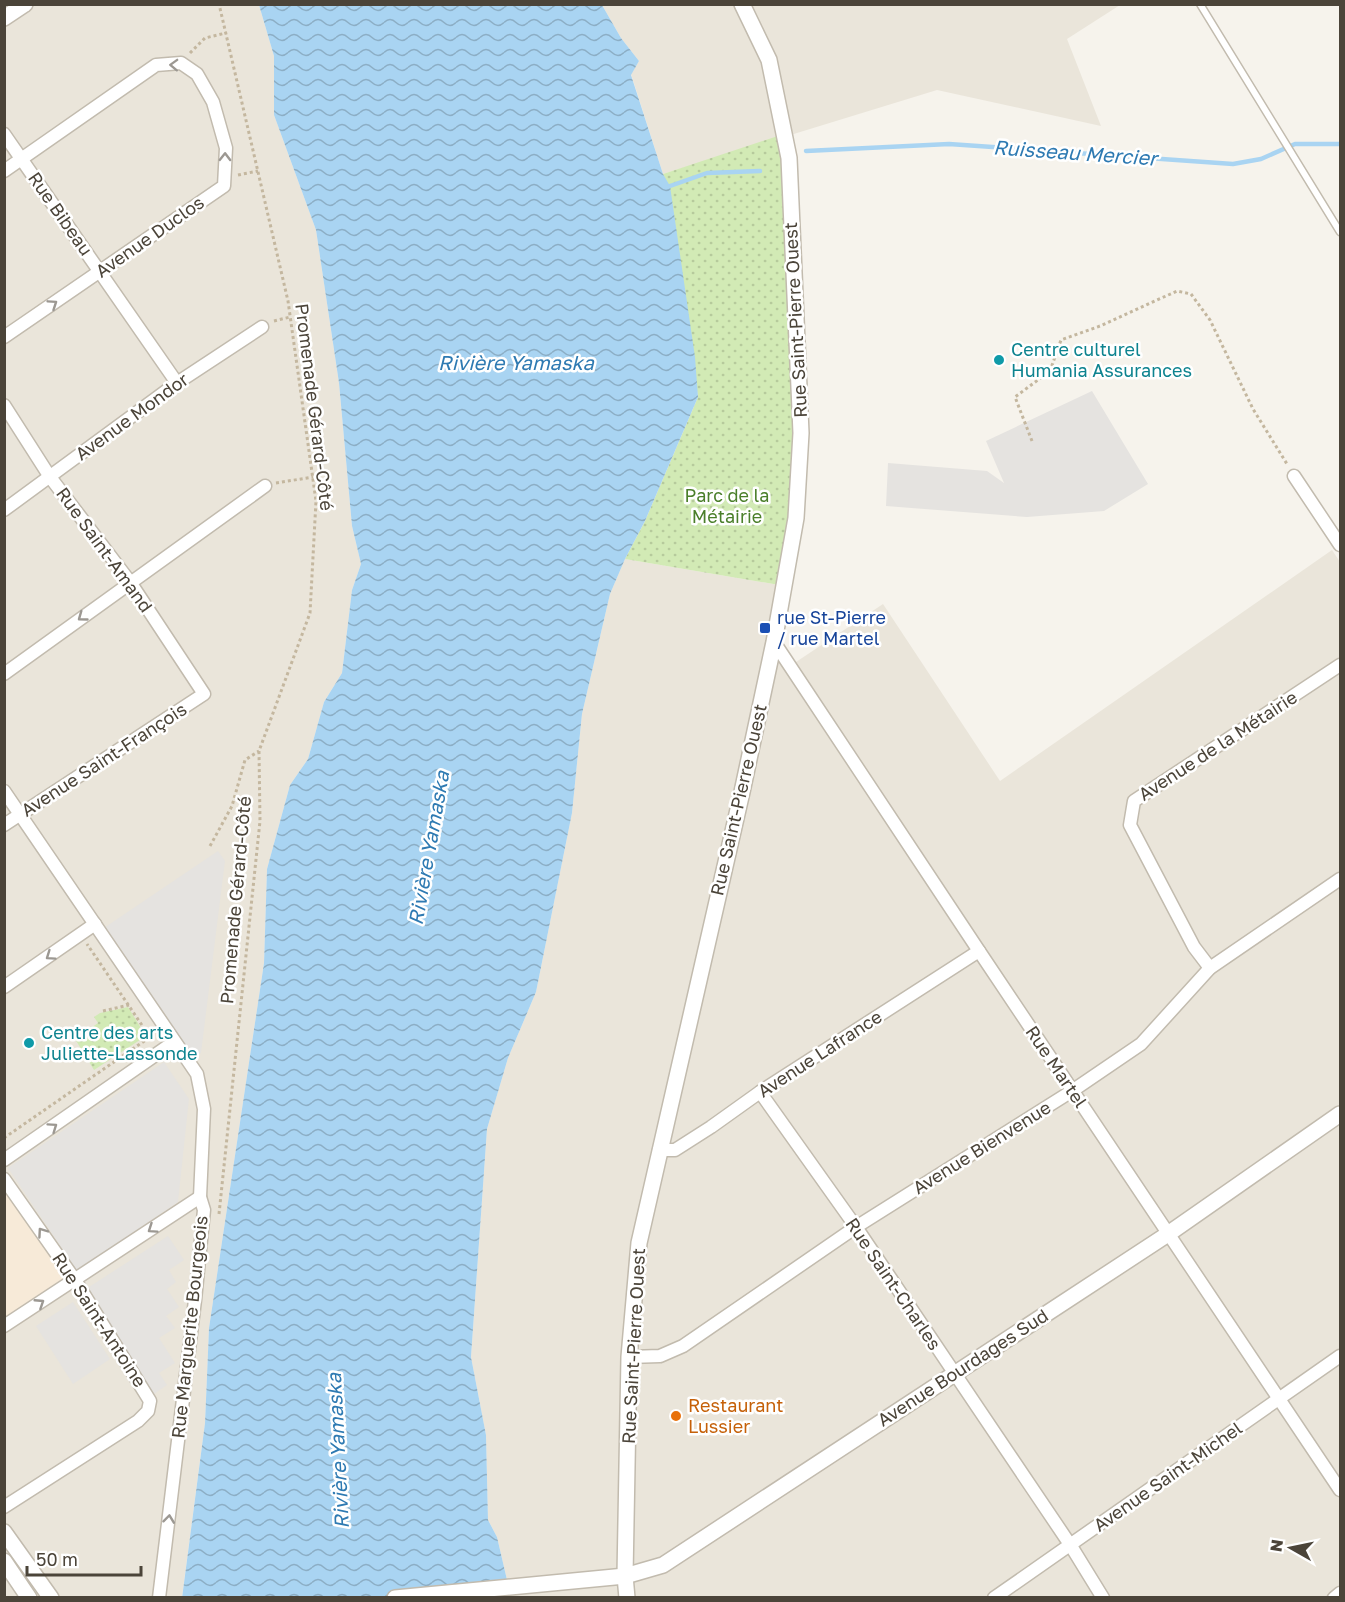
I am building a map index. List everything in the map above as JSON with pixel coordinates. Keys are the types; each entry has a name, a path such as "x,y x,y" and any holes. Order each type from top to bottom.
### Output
{"street":[{"path":"4,18 25,4"},
{"name":"Rue Saint-Pierre Ouest","path":"627,1598 625,1576 629,1357 639,1243 740,803 774,642 796,518 801,433 789,158 769,60 742,4"},
{"path":"4,171 156,65 181,63"},
{"name":"Avenue Duclos","path":"4,337 224,186 226,148 213,102 198,74 181,63"},
{"name":"Rue Bibeau","path":"4,134 177,384"},
{"name":"Avenue Mondor","path":"4,510 177,384 262,327"},
{"name":"Rue Saint-Amand","path":"4,405 51,477 130,582 204,694"},
{"path":"1294,476 1341,545"},
{"path":"4,674 265,486"},
{"name":"Rue Martel","path":"774,642 1072,1091 1341,1490"},
{"name":"Avenue de la Métairie","path":"1210,968 1194,947 1130,825 1134,801 1341,665"},
{"name":"Avenue Saint-François","path":"4,825 204,694"},
{"name":"Rue Marguerite Bourgeois","path":"4,791 197,1074 204,1108 200,1197 204,1210 159,1598"},
{"name":"Avenue Bienvenue","path":"629,1357 660,1356 683,1346 856,1227 1072,1091 1141,1044 1210,968 1341,879"},
{"path":"4,987 94,924"},
{"name":"Avenue Lafrance","path":"659,1150 675,1150 760,1092 979,951"},
{"path":"4,1160 174,1042"},
{"name":"Rue Saint-Charles","path":"760,1092 856,1227 1071,1546 1103,1598"},
{"name":"Avenue Bourdages Sud","path":"395,1598 625,1576 663,1565 1168,1234 1341,1114"},
{"name":"Rue Saint-Antoine","path":"4,1179 75,1280 150,1401 148,1411 138,1421 4,1507"},
{"path":"4,1326 200,1197"},
{"name":"Avenue Saint-Michel","path":"994,1598 1341,1356"},
{"path":"4,1532 51,1598"},
{"path":"4,1561 29,1598"},
{"path":"1334,1598 1341,1593"}],"lane":[{"path":"1200,4 1341,232"}],"path":[{"name":"Promenade Gérard-Côté","path":"218,1218 260,821 258,751 310,613 316,501 290,317 219,4"},
{"path":"181,63 205,38 226,33"},
{"path":"239,175 258,171"},
{"path":"1032,441 1015,397 1050,371 1061,340 1100,326 1177,291 1191,294 1210,320 1253,409 1294,476"},
{"path":"275,321 290,317"},
{"path":"285,481 313,477"},
{"name":"Promenade Gérard-Côté","path":"210,846 231,806 245,760 258,751"},
{"path":"4,1138 150,1037 81,934"},
{"path":"103,1011 129,1005"}],"shaded area":[{"path":"5,5 259,5 274,56 274,115 316,230 339,383 352,526 361,564 352,590 342,673 324,702 308,759 290,785 267,869 264,963 209,1328 205,1423 182,1597 5,1598"},
{"path":"602,5 1120,5 1067,39 1101,126 937,90 663,174 631,74 639,61 621,38"},
{"path":"1092,391 1148,484 1104,511 1027,517 886,506 888,463 987,471 1004,483 986,441"},
{"path":"1332,550 1340,562 1340,1597 511,1597 497,1537 488,1520 486,1435 471,1357 487,1129 508,1058 536,992 572,813 582,714 610,594 625,559 785,586 774,642 790,666 883,604 1000,781"},
{"path":"218,851 225,861 201,1053 187,1059 101,930"},
{"path":"164,1062 189,1099 178,1202 77,1271 8,1168"},
{"path":"4,1179 75,1280 4,1326"},
{"path":"168,1236 184,1260 169,1270 176,1282 167,1289 179,1307 166,1316 175,1328 159,1338 175,1363 159,1373 167,1385 154,1394 86,1289"},
{"path":"73,1302 110,1359 73,1384 36,1326"}],"green space":[{"name":"Parc de la Métairie","path":"784,134 789,158 796,518 785,586 625,559 645,521 698,397 663,174"},
{"path":"128,1007 146,1036 94,1070 75,1039 98,1023 94,1017 100,1013"}],"water":[{"name":"Rivière Yamaska","path":"259,5 602,5 621,38 639,61 631,75 663,174 670,186 695,357 698,397 645,521 610,594 582,714 572,813 536,992 508,1058 487,1129 471,1357 486,1435 488,1520 497,1537 511,1597 182,1598 205,1423 209,1328 264,963 267,869 290,785 308,759 324,702 342,673 352,590 361,564 352,526 339,383 316,230 274,115 274,56"}],"waterway":[{"name":"Ruisseau Mercier","path":"806,151 949,144 1233,164 1261,159 1295,144 1340,144"},
{"name":"Ruisseau Mercier","path":"670,186 707,173 760,171"}],"place":[{"name":"Centre culturel Humania Assurances","path":"999,360"},
{"name":"rue St-Pierre / rue Martel","path":"765,628"},
{"name":"Centre des arts Juliette-Lassonde","path":"29,1043"},
{"name":"Restaurant Lussier","path":"676,1416"}]}
